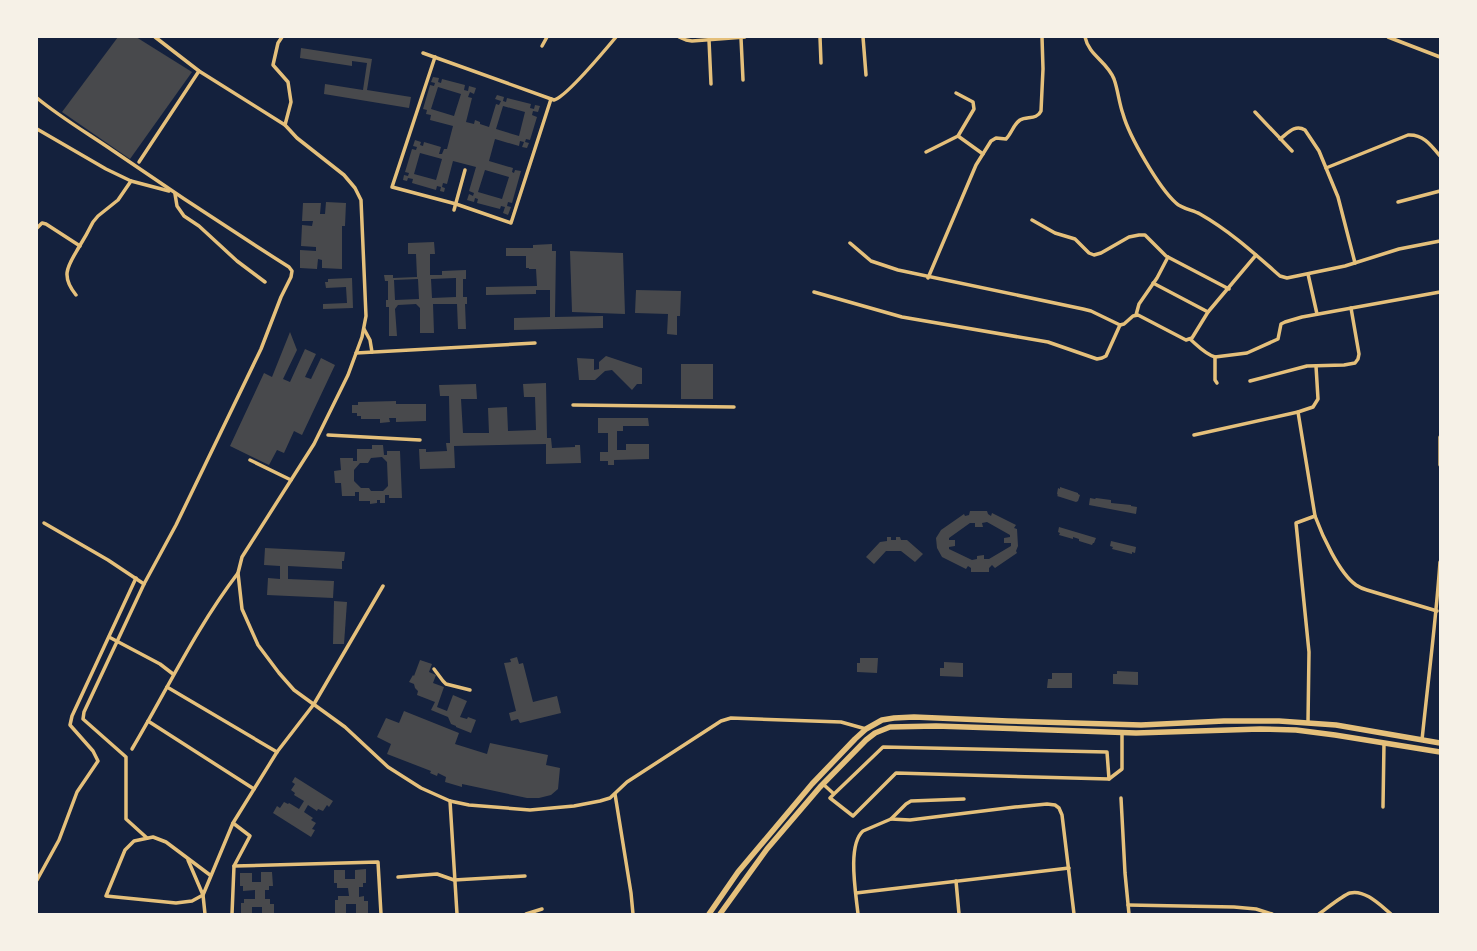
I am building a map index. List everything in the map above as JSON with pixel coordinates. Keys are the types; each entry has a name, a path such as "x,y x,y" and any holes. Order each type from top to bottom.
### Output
{"highway":[{"path":"709,914 738,872 792,806 840,754 866,729 882,720 914,717 1110,724 1169,724 1254,720 1308,722 1361,729 1440,743"},
{"path":"720,914 767,849 823,784 866,740 875,733 890,727 936,726 1164,733 1260,729 1296,730 1440,752"}],"street":[{"path":"155,37 199,71 285,126 297,138 344,175 355,188 361,200 366,316 364,328 356,353 348,375 314,444 242,558 238,573 242,608 258,645 294,690 345,727 388,767 421,788 450,801 469,805 530,810 574,806 600,801 616,794 627,782 721,722 730,718 841,722 866,729"},
{"path":"282,37 278,43 273,65 288,82 291,102 285,126"},
{"path":"542,46 548,37"},
{"path":"423,53 551,99 558,99 586,72 616,37"},
{"path":"679,37 686,40 709,40 743,37 743,80"},
{"path":"820,37 820,63"},
{"path":"864,37 866,75"},
{"path":"928,278 968,184 991,141 994,139 1006,139 1019,121 1040,114 1044,69 1044,48 1042,37"},
{"path":"1085,37 1089,48 1109,70 1114,79 1126,126 1151,170 1176,204 1200,214 1237,239 1283,278 1345,266 1399,249 1440,241"},
{"path":"1388,37 1440,57"},
{"path":"709,40 711,84"},
{"path":"435,57 392,187 456,204 511,223 551,99"},
{"path":"139,162 199,71"},
{"path":"926,152 958,136 966,124 974,107 973,102 956,93"},
{"path":"37,98 174,193 186,199 220,224 289,267 292,273 261,349 176,525 144,584 84,712 83,720 126,757 126,819 147,838"},
{"path":"1255,112 1292,151"},
{"path":"1280,139 1295,128 1301,128 1305,130 1319,151 1338,197 1355,263"},
{"path":"37,129 106,169 130,181 174,193"},
{"path":"1326,168 1408,135 1421,137 1429,143 1440,156"},
{"path":"958,136 983,154"},
{"path":"454,210 466,170"},
{"path":"76,295 70,288 67,273 68,265 93,222 98,216 118,200 130,181"},
{"path":"1398,202 1440,192"},
{"path":"174,193 178,206 184,216 198,226 237,262 265,282"},
{"path":"1032,220 1055,233 1075,239 1094,255 1101,253 1129,237 1139,234 1148,237 1168,257 1229,288"},
{"path":"37,228 42,223 46,224 80,246"},
{"path":"850,243 871,261 878,264 928,278 1027,296 1091,311 1120,325 1126,323 1136,315 1139,304 1168,257"},
{"path":"1190,339 1208,312 1256,255"},
{"path":"1308,274 1317,314"},
{"path":"1153,283 1208,312"},
{"path":"814,292 902,317 1048,342 1097,359 1106,356 1120,325"},
{"path":"1136,315 1141,316 1186,340 1190,339 1206,353 1215,357 1242,354 1258,349 1278,339 1281,324 1285,322 1317,314 1440,292"},
{"path":"1250,381 1295,368 1355,363 1359,354 1350,308"},
{"path":"364,328 370,340 372,352"},
{"path":"356,353 534,343"},
{"path":"1215,357 1215,380 1217,383"},
{"path":"1194,435 1298,412 1313,407 1318,399 1316,366"},
{"path":"574,405 734,407"},
{"path":"1298,412 1315,516 1319,527 1341,568 1356,585 1367,590 1437,611"},
{"path":"328,436 420,440"},
{"path":"1440,437 1440,465"},
{"path":"250,460 291,480"},
{"path":"1308,722 1309,652 1296,523 1315,516"},
{"path":"44,523 144,584"},
{"path":"1422,740 1432,637 1437,611 1440,562"},
{"path":"132,748 173,674 219,598 238,573"},
{"path":"37,880 60,840 77,792 98,760 93,751 70,725 72,716 136,578"},
{"path":"210,875 166,842 153,837 147,838 134,841 125,850 106,896 176,903 192,900 203,895 210,875 233,823 277,752 314,704 383,586"},
{"path":"109,637 160,664 173,674"},
{"path":"434,669 446,684 470,690"},
{"path":"167,687 277,752"},
{"path":"148,721 254,789"},
{"path":"1109,779 1107,752 883,747 830,798 853,816 896,772 1109,779 1122,769 1122,732"},
{"path":"1383,807 1384,743"},
{"path":"823,784 834,794"},
{"path":"616,794 631,893 632,914"},
{"path":"1122,798 1124,873 1129,914"},
{"path":"858,914 854,873 856,840 863,831 891,819 911,801 964,799"},
{"path":"450,801 457,914"},
{"path":"891,819 910,820 1022,806 1047,804 1055,805 1059,808 1062,815 1074,914"},
{"path":"232,914 234,866 250,836 233,823"},
{"path":"188,859 203,895 205,914"},
{"path":"234,866 378,862 381,914"},
{"path":"856,892 1069,868"},
{"path":"398,877 437,874 454,880 525,876"},
{"path":"956,881 959,914"},
{"path":"1319,914 1349,893 1356,892 1364,894 1391,914"},
{"path":"1128,905 1234,907 1256,909 1272,914"},
{"path":"526,914 542,909"}],"building":[{"path":"118,37 136,37 192,72 130,159 62,112"},
{"path":"301,48 372,59 367,90 411,97 409,108 324,94 325,84 363,90 367,63 352,61 352,66 300,58"},
{"path":"433,77 439,78 438,82 441,83 442,79 465,85 464,90 468,91 469,86 476,88 474,94 470,92 468,97 472,98 466,122 474,124 475,120 480,122 480,124 489,127 496,104 499,105 501,101 495,99 497,95 504,97 503,101 506,102 507,98 531,104 530,108 534,109 535,105 540,106 538,112 533,111 532,115 537,117 530,140 526,139 525,142 529,143 527,148 522,147 524,142 520,141 519,146 495,139 489,161 513,168 512,172 514,173 515,170 521,171 512,203 508,202 507,206 511,207 508,215 503,213 505,207 501,206 500,209 477,203 478,199 475,198 474,202 467,200 469,194 473,196 474,193 469,191 476,167 453,161 447,184 443,183 442,187 445,188 444,192 440,191 441,187 437,186 436,190 412,183 413,179 408,178 407,181 403,180 404,175 408,176 409,173 405,172 412,149 416,150 417,147 413,146 415,140 421,142 420,145 423,146 424,142 441,147 439,154 442,154 444,149 447,149 453,126 430,120 431,115 426,114 427,110 423,109 430,85 434,86 435,83 431,82","holes":["438,87 461,94 454,116 431,109","503,106 525,112 519,136 496,129","420,153 442,159 436,180 414,174","485,170 509,177 502,199 478,192"]},
{"path":"326,202 346,203 345,226 342,226 342,269 322,268 322,260 318,259 317,269 300,268 300,250 316,251 316,247 301,246 302,225 312,226 313,221 302,221 303,203 321,203 320,214 325,214"},
{"path":"434,242 435,254 430,254 430,275 442,275 442,271 466,270 466,279 463,279 463,297 467,297 467,304 465,304 466,329 458,329 457,304 433,304 434,333 420,333 420,308 416,304 398,305 395,309 397,336 389,336 389,307 386,307 386,300 388,300 388,281 385,281 384,275 393,275 393,278 417,277 416,254 408,254 408,243","holes":["456,278 456,297 432,298 431,279","418,279 419,299 395,300 394,280"]},
{"path":"552,244 552,251 556,251 555,317 603,316 603,328 514,330 514,318 550,317 550,290 536,290 536,294 486,295 486,287 537,286 536,269 526,268 526,256 506,256 506,248 533,248 533,245"},
{"path":"570,251 623,253 625,314 572,312"},
{"path":"352,278 353,308 323,309 323,304 347,303 346,287 326,288 325,282 328,282 328,279"},
{"path":"636,290 681,291 680,316 677,316 677,335 667,334 668,314 635,313"},
{"path":"290,332 297,350 283,379 290,382 305,349 316,354 305,377 311,379 321,358 335,365 302,435 294,431 284,453 277,450 269,465 230,446 264,373 272,377"},
{"path":"606,356 642,368 642,384 637,384 632,390 612,370 605,371 595,380 579,380 577,358 594,359 594,370 599,369 599,362"},
{"path":"681,364 713,364 713,399 681,399"},
{"path":"546,383 547,438 551,438 552,448 575,447 575,445 580,445 581,463 546,464 546,444 454,446 455,468 420,469 419,449 426,449 426,452 447,451 446,443 450,443 449,396 440,396 439,385 476,384 477,399 461,399 463,433 489,433 488,408 507,407 508,431 536,430 535,397 524,397 523,384"},
{"path":"396,401 396,404 426,404 426,421 396,422 396,418 389,418 390,422 380,423 380,419 361,419 361,416 357,416 357,413 352,413 352,405 358,405 358,402"},
{"path":"598,418 648,418 649,426 623,426 623,431 617,431 617,450 626,450 626,444 649,444 649,459 614,460 614,465 608,465 608,461 600,461 600,452 608,452 608,433 598,433"},
{"path":"372,445 383,445 384,455 387,455 387,451 400,451 402,498 389,498 389,495 385,495 385,503 380,503 380,500 377,500 377,503 370,504 370,501 359,501 359,492 355,492 355,496 342,496 341,483 335,483 334,471 341,470 340,458 353,458 353,461 357,461 357,449 372,449","holes":["382,457 387,462 388,486 383,491 371,491 369,488 361,488 354,481 354,470 360,463 368,463 371,458"]},
{"path":"1060,487 1078,493 1080,495 1078,501 1076,502 1057,496 1058,488 1060,489"},
{"path":"1090,498 1111,500 1111,503 1137,507 1136,514 1089,505"},
{"path":"970,511 987,511 991,516 992,513 1016,525 1014,528 1017,529 1017,553 995,568 992,565 989,568 989,572 971,572 971,568 968,566 966,569 942,557 937,548 936,538 941,530 964,514 965,516 969,515","holes":["987,522 1010,535 1010,537 1004,538 1004,543 1011,543 1011,546 989,559 984,559 984,555 977,556 977,559 972,560 949,549 949,547 955,546 955,540 949,540 949,538 970,523 975,523 975,527 983,527 982,523"]},
{"path":"1059,527 1096,538 1092,545 1079,541 1079,539 1073,537 1073,539 1059,535"},
{"path":"887,537 891,537 891,540 896,540 896,537 900,537 901,540 907,540 923,554 915,562 901,551 886,551 874,564 866,557 880,542 887,541"},
{"path":"1111,541 1136,547 1135,553 1132,552 1132,554 1112,549 1113,547 1110,546"},
{"path":"265,548 345,552 344,561 342,561 342,569 288,566 288,579 334,581 333,598 267,595 268,578 280,579 280,566 264,565"},
{"path":"334,601 347,602 344,644 333,644"},
{"path":"517,657 519,664 523,663 533,702 557,696 561,713 520,723 518,719 511,721 509,713 516,711 504,663 511,662 510,659"},
{"path":"860,658 878,658 877,673 857,672 857,663 860,663"},
{"path":"420,660 432,664 429,672 436,675 433,683 444,687 437,707 447,711 453,695 467,701 460,717 467,719 468,717 476,720 471,733 451,724 448,717 431,710 435,702 417,695 418,691 414,684 409,682 413,675 414,676"},
{"path":"944,662 963,663 963,677 940,676 940,668 944,668"},
{"path":"1117,671 1138,672 1138,685 1113,684 1113,674 1117,674"},
{"path":"1052,673 1072,673 1072,688 1047,688 1048,679 1052,679"},
{"path":"404,711 459,733 455,744 487,754 490,743 548,755 546,765 560,768 558,789 551,795 539,798 527,798 462,784 462,787 445,782 446,777 438,773 437,776 430,773 431,771 387,754 391,744 377,737 386,718 399,723"},
{"path":"295,777 333,801 329,807 327,805 323,811 318,809 317,811 308,805 304,812 313,818 311,820 316,823 312,829 315,830 311,837 273,813 277,806 280,808 284,802 289,803 299,809 304,801 294,795 295,793 291,790 295,784 292,782"},
{"path":"366,869 366,883 363,883 363,887 359,887 359,897 364,896 364,901 368,901 368,914 356,914 356,904 346,904 346,914 335,914 335,900 338,900 338,896 349,896 348,888 337,888 337,883 334,883 334,870 345,870 345,879 355,879 355,870"},
{"path":"261,872 272,872 273,886 269,886 269,890 265,890 265,899 270,899 270,904 274,904 274,914 262,914 262,907 252,907 252,914 241,914 241,903 244,903 244,899 255,899 255,890 243,891 243,886 240,886 240,873 252,873 252,882 261,882"}]}
